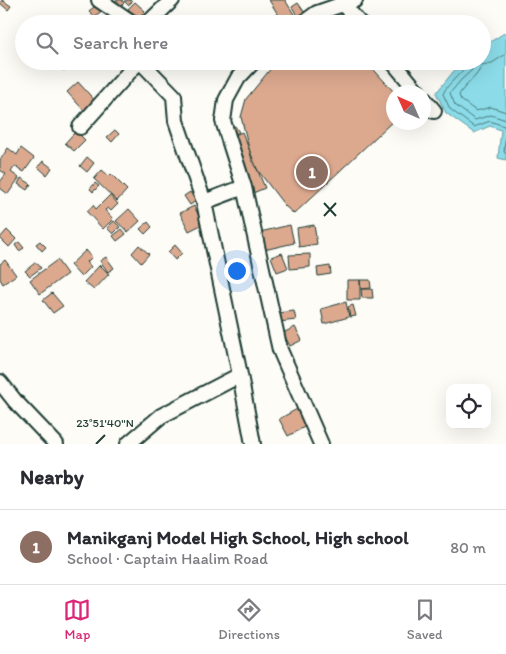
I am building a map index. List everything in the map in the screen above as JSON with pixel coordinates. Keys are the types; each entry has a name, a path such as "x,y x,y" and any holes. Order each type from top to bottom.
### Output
{"street":[{"path":"99,0 121,15"},
{"path":"156,15 172,0"},
{"path":"314,15 350,2 356,15"},
{"path":"80,127 132,70"},
{"path":"149,70 174,96 176,121 207,201 253,444"},
{"path":"246,70 238,78 226,100 223,121 280,350 321,444"},
{"path":"400,70 412,85"},
{"path":"431,107 434,111"},
{"path":"207,201 241,189"},
{"path":"128,444 161,416 240,375"},
{"path":"0,382 56,444"}],"water":[{"path":"506,32 506,160 498,158 501,130 490,126 474,133 446,113 436,93 455,70 491,70 491,41"}],"building":[{"path":"2,0 11,6 8,10 0,3"},
{"path":"122,0 124,3 119,8 113,2"},
{"path":"130,0 132,2 128,5 124,1"},
{"path":"269,0 285,0 294,15 278,15"},
{"path":"135,2 145,11 141,15 135,15 128,9"},
{"path":"99,3 104,9 96,15 92,15 89,11"},
{"path":"298,3 306,15 297,15 292,7"},
{"path":"270,70 374,70 388,85 386,85 386,128 294,214 285,206 253,164 241,117 246,99"},
{"path":"78,82 99,105 88,115 67,92"},
{"path":"235,126 239,132 232,136 228,130"},
{"path":"115,130 119,134 112,142 107,137"},
{"path":"76,131 85,140 74,151 65,143"},
{"path":"242,132 265,188 253,193 230,137"},
{"path":"8,148 17,155 21,148 34,158 24,172 15,166 11,172 19,178 8,194 0,188 0,182 6,174 0,170 0,160"},
{"path":"87,157 94,163 87,172 80,166"},
{"path":"43,161 52,168 47,175 38,167"},
{"path":"102,170 109,176 111,174 127,190 117,201 94,179"},
{"path":"21,178 31,184 27,190 18,184"},
{"path":"95,183 99,186 93,192 90,189"},
{"path":"190,192 196,201 190,205 184,196"},
{"path":"110,195 118,204 111,211 108,208 105,210 113,219 103,229 87,212 93,205 96,209"},
{"path":"194,206 203,224 189,231 180,213"},
{"path":"129,209 140,221 128,232 116,221"},
{"path":"114,221 120,227 113,234 107,228"},
{"path":"148,222 152,227 145,234 140,229"},
{"path":"290,225 294,243 264,250 260,232"},
{"path":"314,225 317,244 299,247 297,228"},
{"path":"122,229 126,234 117,241 113,236"},
{"path":"7,230 16,239 9,247 0,238"},
{"path":"40,241 46,247 42,251 36,244"},
{"path":"19,242 24,248 19,251 15,245"},
{"path":"139,245 149,254 141,263 132,253"},
{"path":"175,245 182,253 175,260 168,252"},
{"path":"86,250 92,257 87,262 91,267 81,277 70,265"},
{"path":"282,253 288,268 277,272 271,257"},
{"path":"310,254 310,267 290,269 289,255"},
{"path":"106,257 114,268 108,272 100,261"},
{"path":"5,260 16,275 3,284 0,279 0,264"},
{"path":"57,260 67,274 40,294 30,280"},
{"path":"36,262 41,268 30,276 25,271"},
{"path":"100,265 109,274 94,290 84,282"},
{"path":"330,266 331,274 318,276 317,268"},
{"path":"347,280 360,280 360,300 347,300"},
{"path":"360,280 370,280 371,288 361,289"},
{"path":"361,289 372,289 373,298 362,298"},
{"path":"52,293 63,306 53,313 43,300"},
{"path":"346,302 349,317 324,324 321,309"},
{"path":"353,305 356,316 350,317 348,307"},
{"path":"294,311 296,320 279,322 278,313"},
{"path":"295,327 302,340 290,346 283,333"},
{"path":"299,408 308,425 288,436 279,419"}],"place":[{"name":"Manikganj Model High School, High school","path":"312,172"}]}
